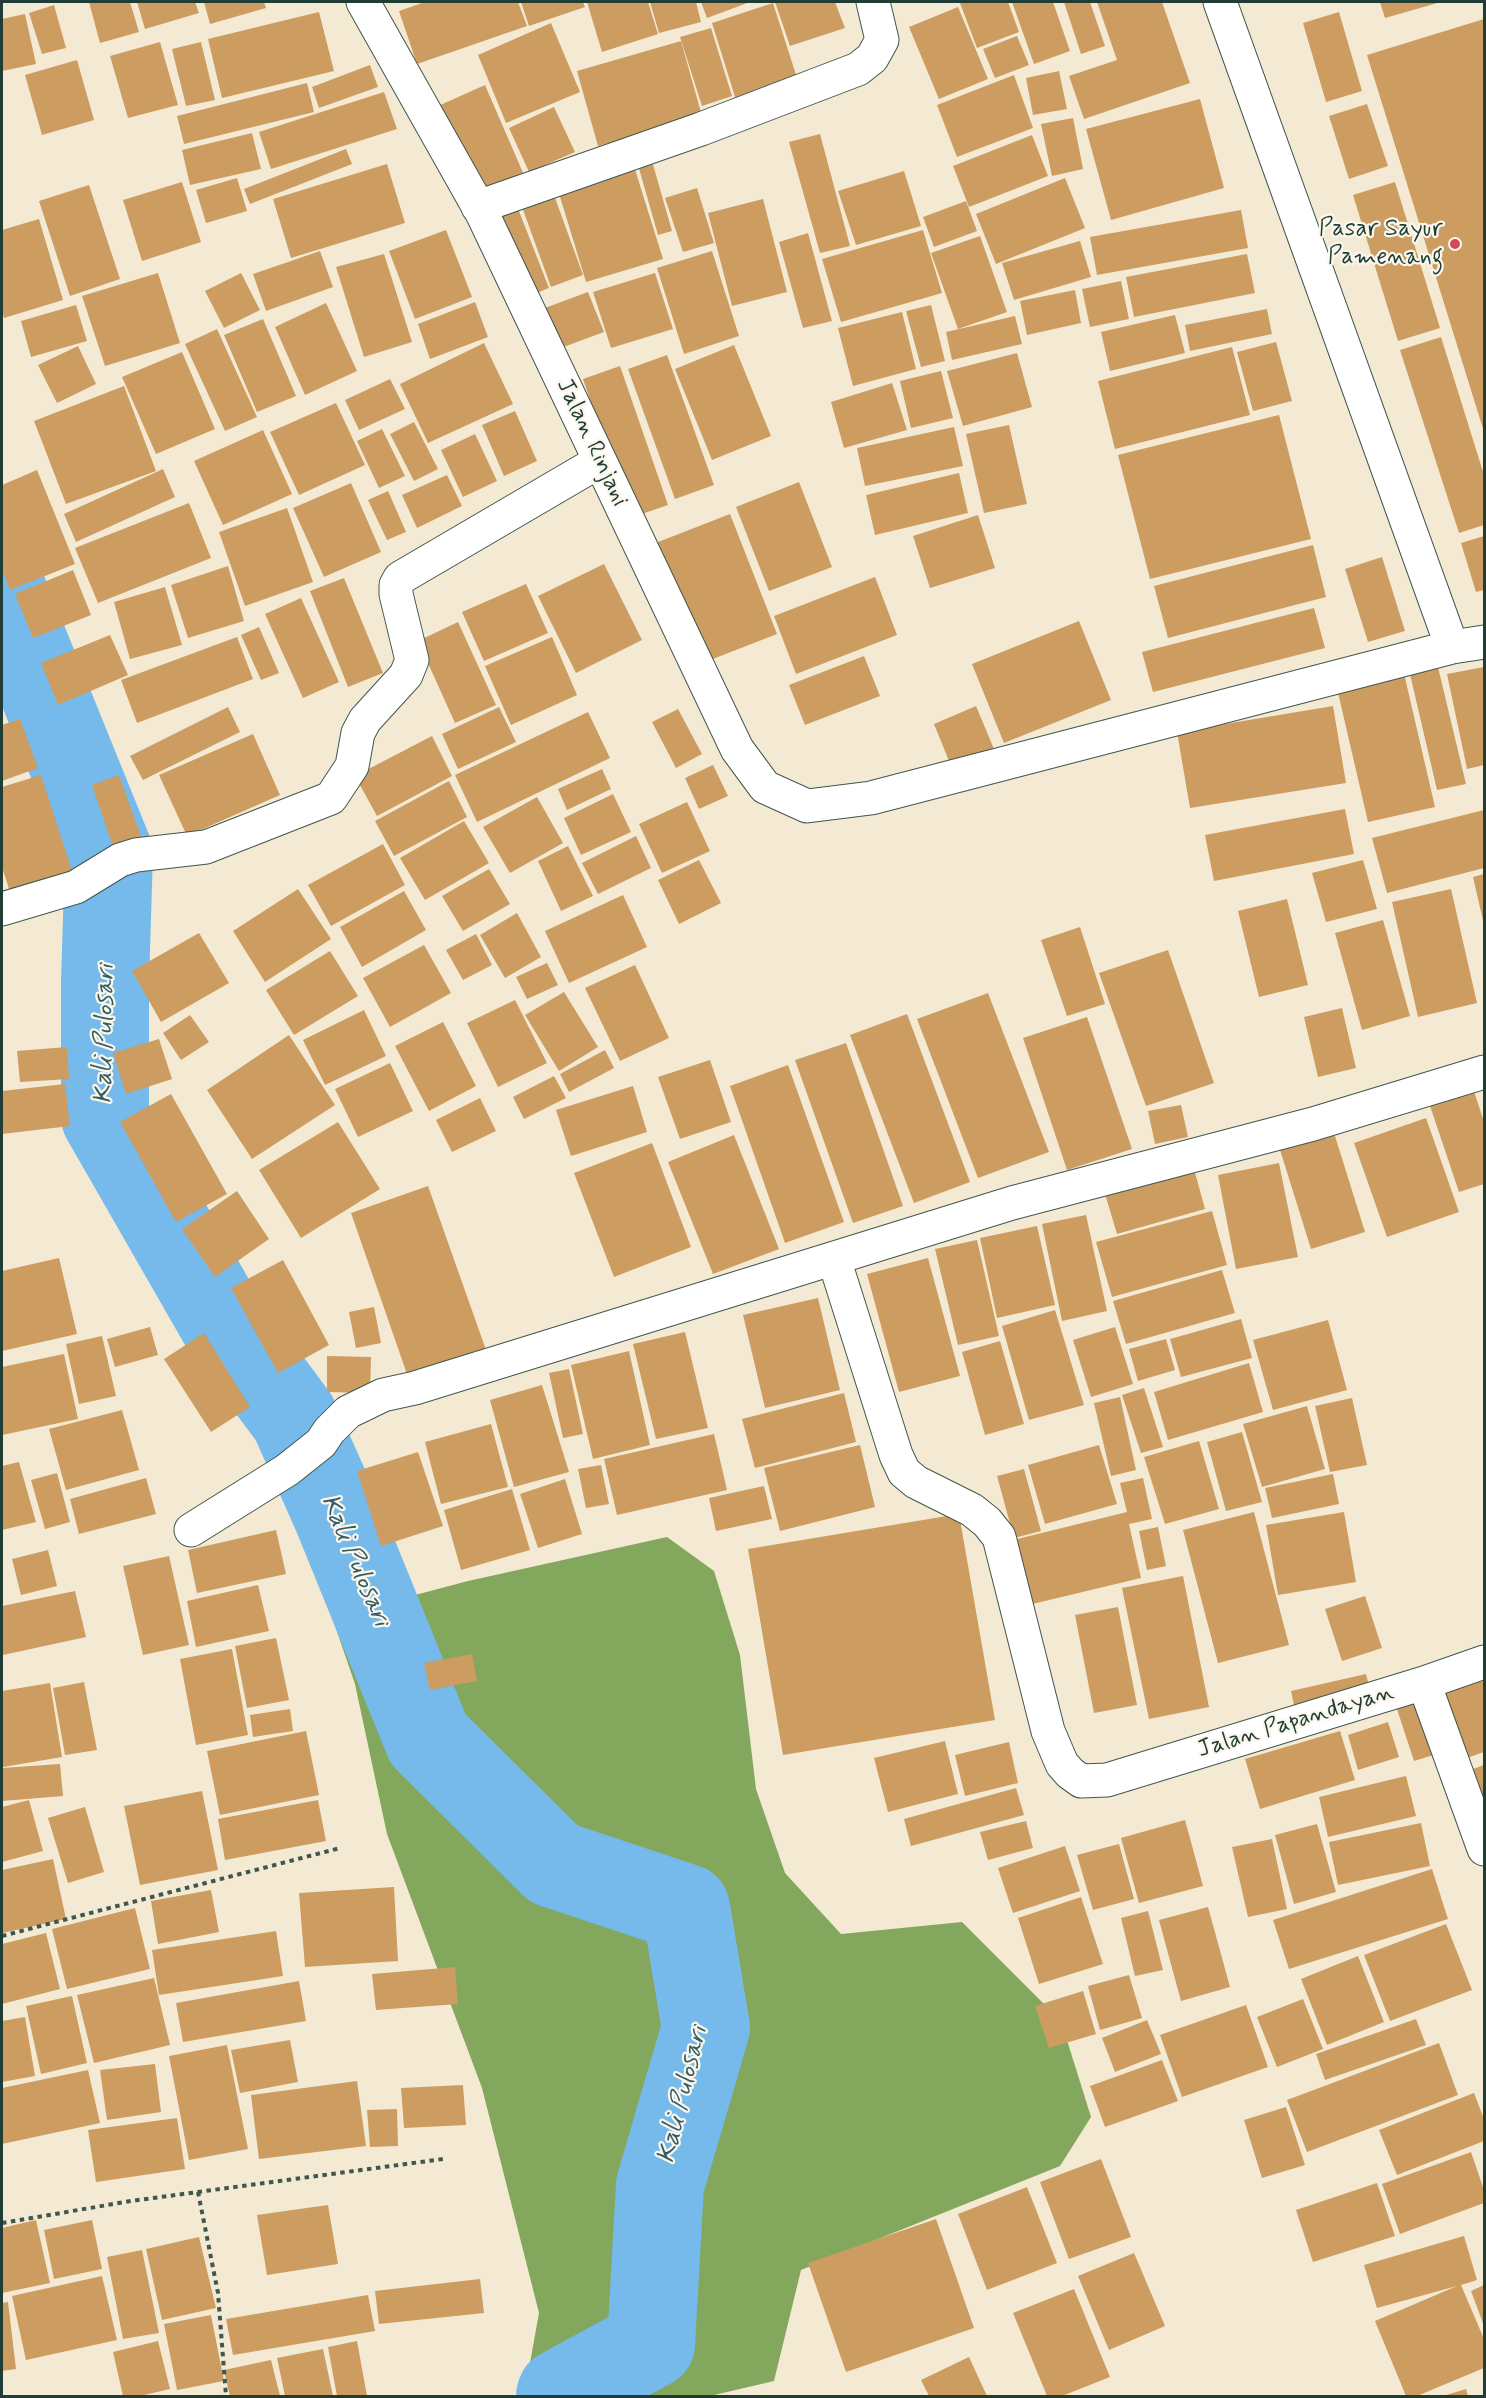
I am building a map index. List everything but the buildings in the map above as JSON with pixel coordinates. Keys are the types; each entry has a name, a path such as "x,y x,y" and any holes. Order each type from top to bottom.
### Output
{"street":[{"name":"Jalan Rinjani","path":"363,2 478,207 737,749 765,788 807,806 871,798 1452,647 1485,642"},
{"path":"478,207 701,129 858,69 872,58 882,40 873,2"},
{"path":"1220,2 1452,647"},
{"path":"2,909 76,887 120,860 136,855 206,847 331,798 352,766 358,733 365,720 406,675 412,660 396,594 396,585 400,578 600,461"},
{"path":"191,1530 287,1470 321,1443 329,1431 348,1412 383,1395 415,1388 1012,1203 1313,1124 1485,1072"},
{"name":"Jalan Papandayan","path":"834,1259 896,1455 904,1472 916,1482 972,1510 987,1522 999,1537 1048,1731 1070,1773 1081,1781 1107,1780 1424,1683 1485,1662"},
{"path":"1424,1683 1485,1849"}],"path":[{"path":"2,1936 340,1848"},
{"path":"2,2223 60,2212 442,2159"},
{"path":"198,2192 218,2293 226,2397"}],"green space":[{"path":"667,1537 714,1571 740,1655 756,1789 785,1873 841,1934 962,1922 1061,2021 1091,2117 1060,2166 801,2270 774,2381 710,2396 524,2396 539,2313 482,2088 387,1834 355,1684 332,1617 468,1581"}],"waterway":[{"name":"Kali Pulosari","path":"2,589 109,853 105,982 105,1117 222,1321 294,1418 338,1517 428,1739 554,1864 686,1908 706,2028 660,2185 651,2344 561,2393 560,2396"}],"place":[{"name":"Pasar Sayur Pamenang","path":"1455,244"}]}
